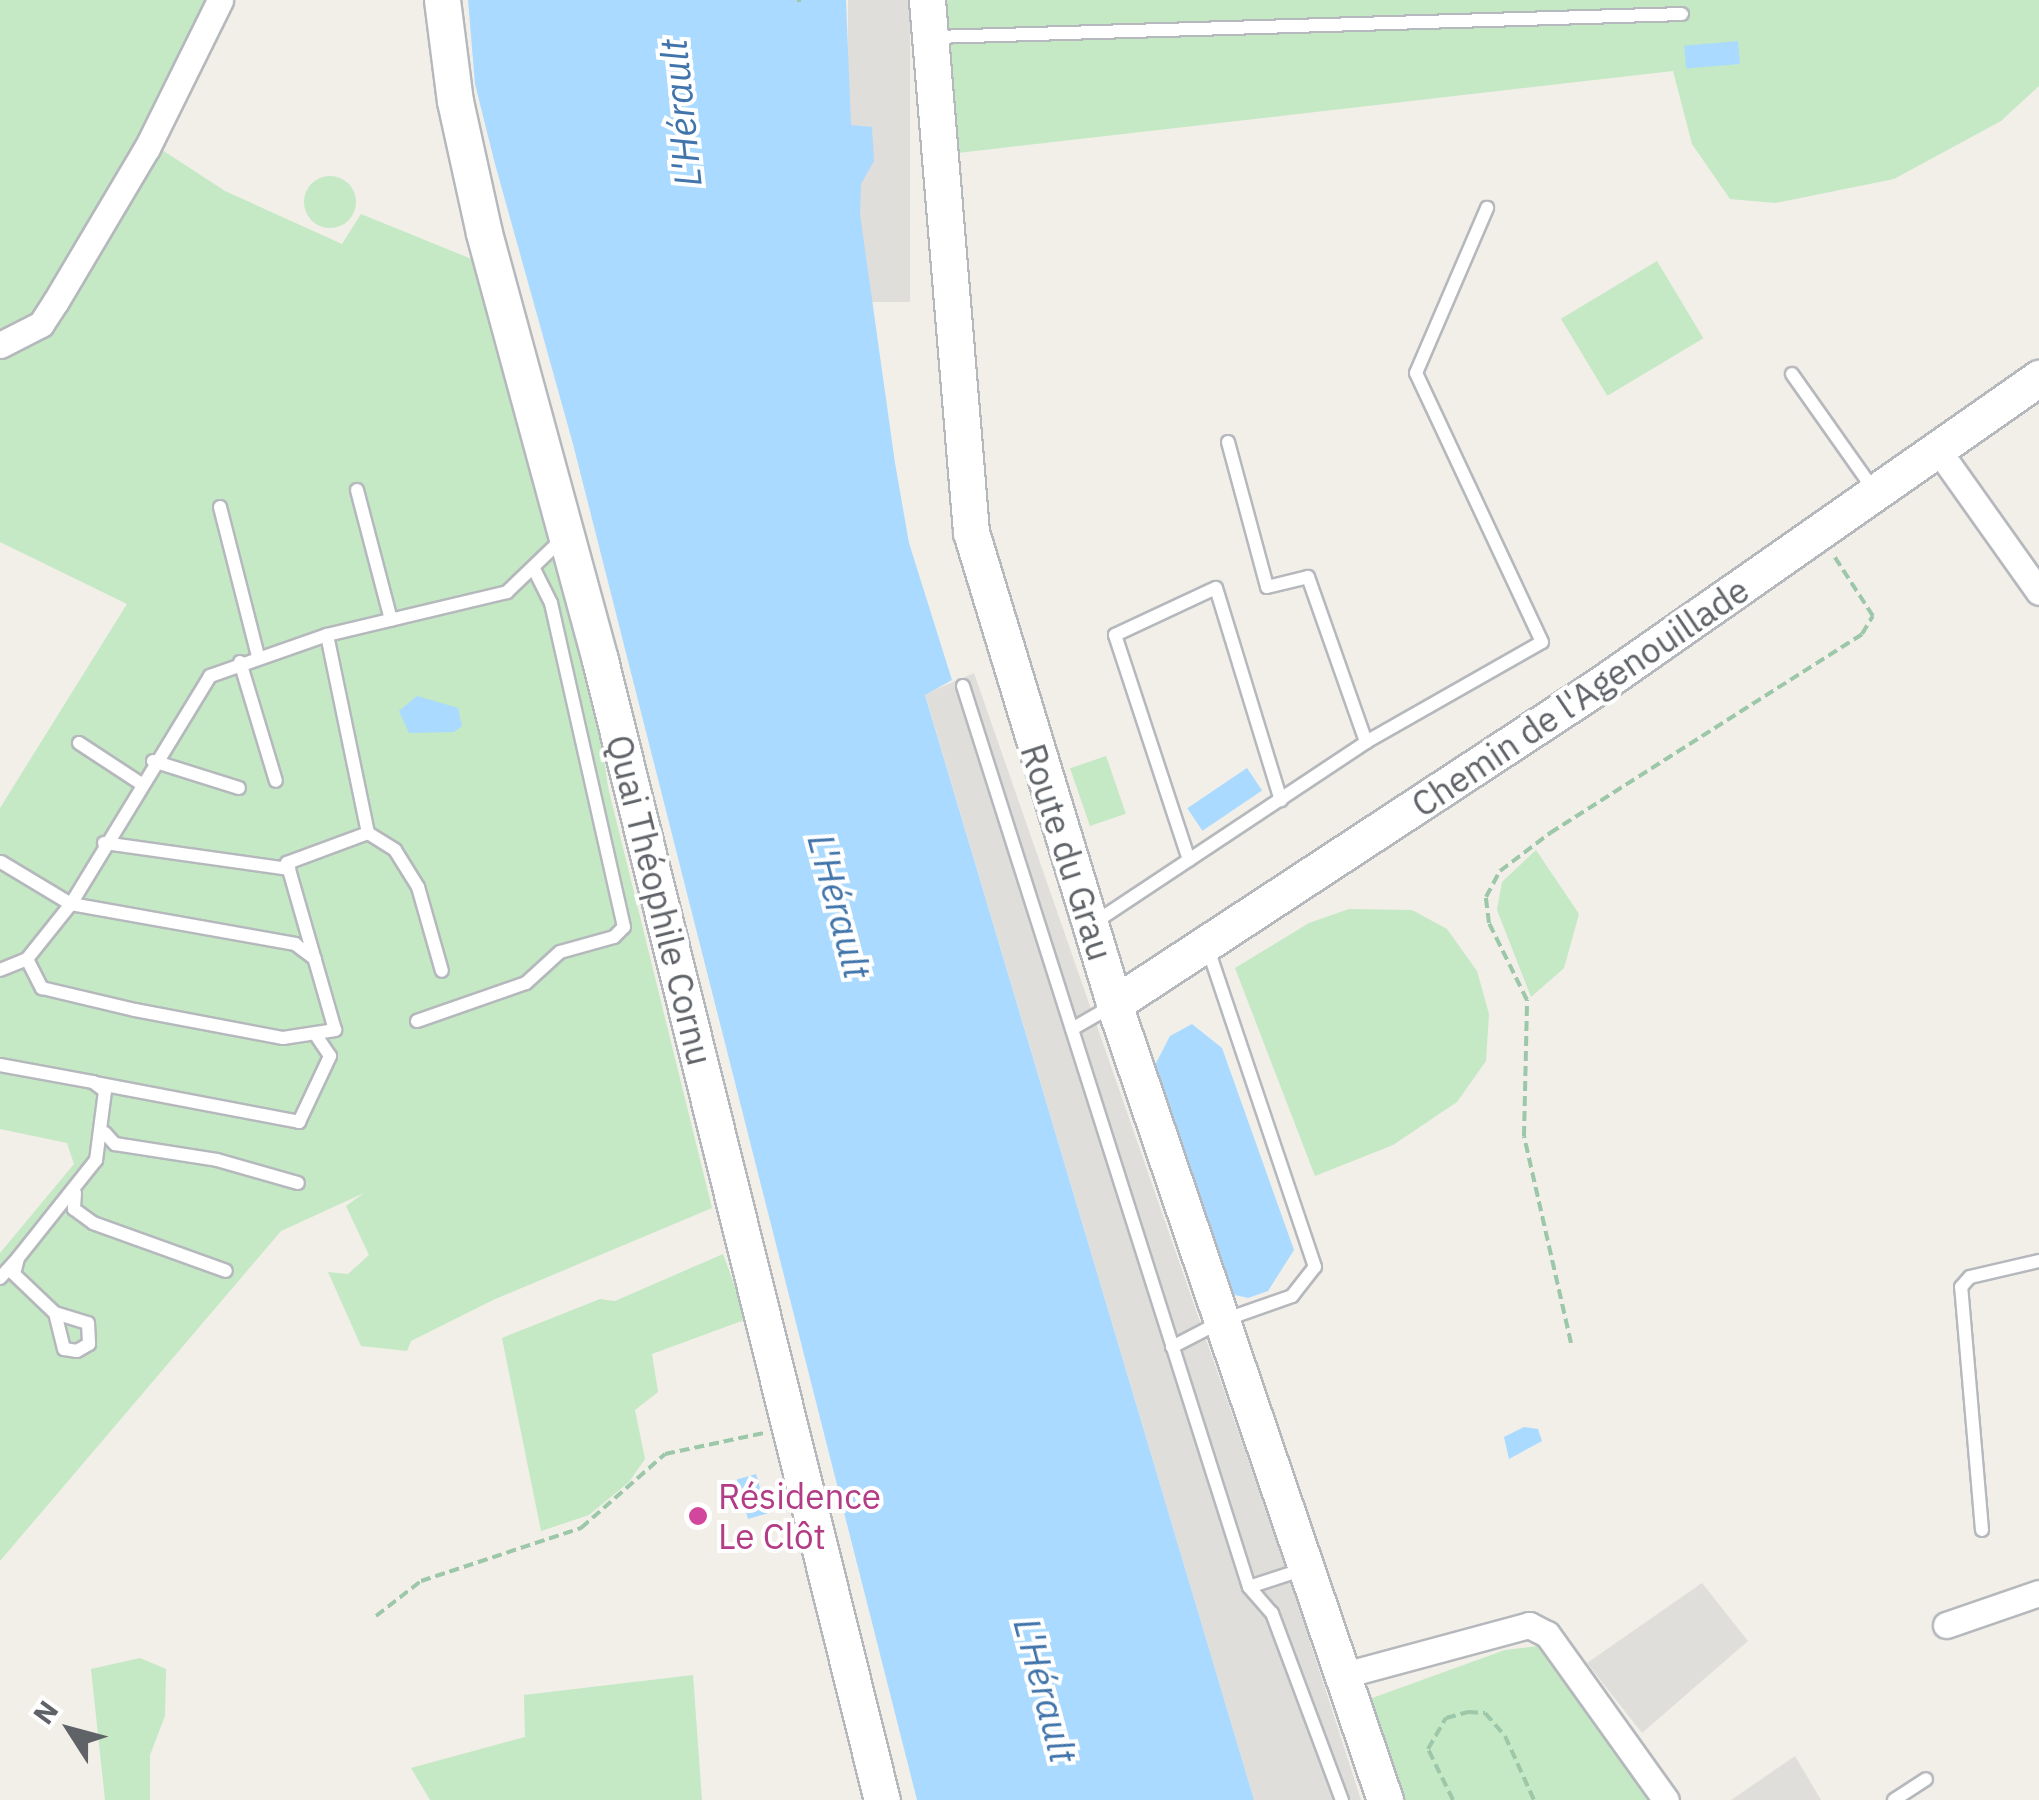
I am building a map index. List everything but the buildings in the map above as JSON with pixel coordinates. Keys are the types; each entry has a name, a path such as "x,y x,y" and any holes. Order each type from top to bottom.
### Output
{"street":[{"path":"0,345 41,324 56,301 147,148 220,0"},
{"name":"Quai Théophile Cornu","path":"442,0 455,101 484,232 566,535 882,1800"},
{"name":"Route du Grau","path":"927,0 970,532 1114,1004 1385,1800"},
{"name":"Chemin de l'Agenouillade","path":"1114,1004 1821,535 2039,378"},
{"path":"1938,450 2036,581"},
{"path":"1946,1625 2039,1593"},
{"path":"1344,1675 1404,1663 1510,1625 1546,1634 1666,1800"}],"lane":[{"path":"929,37 1682,14"},
{"path":"1092,925 1366,742 1542,642 1416,372 1487,208"},
{"path":"1792,374 1877,495"},
{"path":"1228,442 1268,586 1308,577 1366,742"},
{"path":"357,490 391,620"},
{"path":"220,507 258,656"},
{"path":"0,970 27,959 71,904 153,761 210,676 240,662 327,635 491,598 566,535"},
{"path":"417,1022 526,982 560,952 614,937 624,928 552,603 532,567"},
{"path":"1189,860 1115,635 1216,588 1281,800"},
{"path":"327,635 368,832 394,850 412,876 442,971"},
{"path":"240,662 276,781"},
{"path":"964,686 1250,1587 1272,1613 1342,1800"},
{"path":"79,744 140,783"},
{"path":"153,761 239,788"},
{"path":"289,869 300,857 368,832"},
{"path":"104,843 289,869"},
{"path":"1,862 71,904 295,944 315,960"},
{"path":"27,959 42,988 246,1032 318,1038 335,1030 289,869"},
{"path":"1172,1347 1224,1320 1292,1296 1315,1266 1206,946"},
{"path":"1072,1028 1114,1004"},
{"path":"0,1065 298,1122 330,1056 318,1038"},
{"path":"0,1278 75,1193 104,1134 105,1092 93,1082"},
{"path":"104,1134 115,1144 298,1183"},
{"path":"75,1193 74,1208 93,1224 226,1271"},
{"path":"18,1258 14,1274 55,1313"},
{"path":"1982,1530 1961,1287 1970,1277 2039,1261"},
{"path":"1250,1587 1308,1568"},
{"path":"1894,1800 1926,1778"}],"path":[{"path":"1571,1343 1524,1136 1528,1000 1489,923 1486,897 1500,871 1550,833 1862,634 1873,616 1821,535"},
{"path":"376,1616 421,1581 581,1528 665,1454 791,1428"},
{"path":"1453,1800 1428,1750 1446,1718 1468,1712 1485,1713 1505,1736 1534,1800"}],"shaded area":[{"path":"848,0 910,0 910,302 848,302"},
{"path":"974,673 1293,1589 1361,1800 1254,1800 925,694"},
{"path":"1702,1583 1748,1641 1642,1733 1587,1663"},
{"path":"1795,1756 1821,1800 1731,1800"}],"green space":[{"path":"0,0 206,0 143,129 35,317 0,334"},
{"path":"944,0 2039,0 2039,86 2001,121 1894,179 1775,203 1730,199 1692,144 1673,71 958,153"},
{"path":"156,146 225,191 342,244 361,214 474,260 596,702 608,787 712,1208 493,1300 411,1341 407,1351 361,1346 328,1272 348,1274 369,1255 346,1206 364,1193 281,1231 0,1561 0,1253 74,1164 67,1143 0,1129 0,808 127,604 0,542 0,353 29,340"},
{"path":"330,176 348,184 356,202 348,220 330,228 312,220 304,202 312,184"},
{"path":"1657,261 1703,338 1607,396 1561,319"},
{"path":"1106,756 1126,814 1090,826 1070,768"},
{"path":"1536,850 1579,914 1564,968 1531,997 1497,910 1502,882"},
{"path":"1349,909 1412,910 1447,929 1477,971 1489,1014 1486,1061 1457,1102 1393,1145 1315,1176 1235,968 1309,923"},
{"path":"723,1254 747,1319 652,1354 658,1392 635,1410 645,1459 629,1482 589,1515 541,1531 502,1338 600,1299 615,1301"},
{"path":"1538,1646 1653,1800 1398,1800 1364,1701 1505,1650"},
{"path":"140,1658 166,1669 165,1716 150,1755 150,1800 105,1800 91,1669"},
{"path":"693,1675 702,1800 430,1800 411,1768 525,1737 524,1695"}],"water":[{"name":"L'Hérault","path":"468,0 846,0 851,125 872,127 874,161 861,184 860,214 895,463 909,543 952,680 925,695 1254,1800 917,1800 573,444 475,84"},
{"path":"1738,41 1740,64 1686,69 1684,46"},
{"path":"417,696 458,708 462,726 454,732 409,733 399,711"},
{"path":"1247,768 1262,790 1202,831 1187,808"},
{"path":"1192,1024 1222,1048 1294,1250 1268,1291 1248,1298 1227,1293 1152,1071 1170,1036"},
{"path":"1524,1427 1538,1429 1542,1441 1509,1459 1504,1437"},
{"path":"756,1474 767,1513 748,1519 737,1480"}],"place":[{"name":"Résidence Le Clôt","path":"698,1516"}]}
